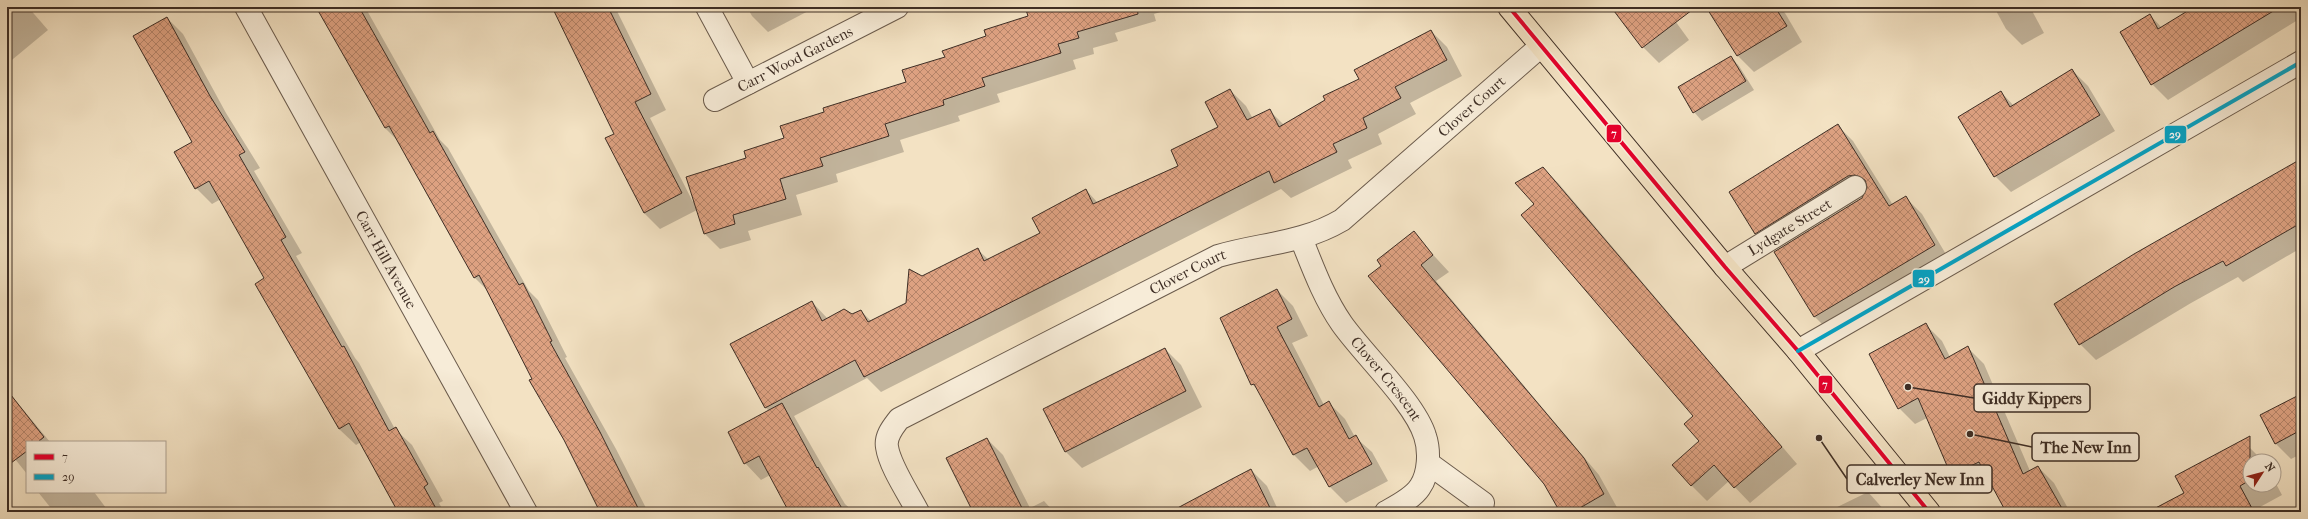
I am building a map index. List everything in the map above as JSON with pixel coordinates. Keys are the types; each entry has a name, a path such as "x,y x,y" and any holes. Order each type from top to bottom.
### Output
{"main road":[{"path":"1509,7 1725,267 1798,351 1929,512"}],"street":[{"name":"Carr Hill Avenue","path":"246,7 526,512"},
{"path":"707,7 748,83"},
{"name":"Carr Wood Gardens","path":"715,100 897,7"},
{"name":"Clover Court","path":"918,512 892,463 887,447 889,432 899,419 1218,256 1248,247 1301,238 1322,231 1342,220 1541,46"},
{"path":"1798,351 2301,62"},
{"name":"Lydgate Street","path":"1725,267 1855,187"},
{"name":"Clover Crescent","path":"1301,238 1318,280 1342,323 1410,408 1425,436 1428,463 1420,487 1401,503 1386,512"},
{"path":"1428,463 1483,503"}],"building":[{"path":"316,7 359,7 430,133 433,131 519,285 523,283 552,341 550,342 600,432 640,512 600,512 564,440 529,380 532,379 479,275 474,278 389,126 385,128"},
{"path":"552,7 608,7 651,94 635,102 682,193 644,213 605,138 614,134"},
{"path":"1025,7 1137,7 1138,14 1077,32 1079,38 1058,44 1061,53 982,78 985,86 943,100 944,105 885,124 889,136 820,158 823,166 780,179 786,199 733,215 735,224 704,234 686,177 746,158 744,151 784,138 780,126 824,112 823,108 906,82 902,70 945,57 942,51 986,36 984,30 1028,16"},
{"path":"1611,7 1696,7 1642,48"},
{"path":"1706,7 1775,7 1787,26 1737,56"},
{"path":"2194,7 2280,7 2151,85 2120,32 2150,14 2158,29"},
{"path":"167,17 210,96 245,152 239,155 286,237 281,240 342,347 344,346 389,431 396,427 428,484 424,487 438,512 398,512 349,423 339,429 255,284 264,278 209,181 195,189 174,152 192,142 133,36"},
{"path":"1431,30 1447,60 1395,87 1401,98 1363,118 1367,128 1333,144 1337,152 1274,183 1269,171 864,377 855,360 765,408 730,344 812,301 822,321 844,309 852,314 861,310 868,322 906,303 909,269 922,276 978,248 984,261 1040,233 1032,218 1086,189 1093,204 1178,166 1171,150 1218,127 1205,102 1230,89 1247,120 1270,109 1279,127 1325,100 1323,96 1359,79 1354,70"},
{"path":"1731,56 1746,81 1693,113 1678,87"},
{"path":"2072,69 2100,115 1994,177 1958,117 2001,91 2010,107"},
{"path":"1838,124 1889,206 1906,196 1935,245 1814,317 1774,252 1862,198 1867,187 1865,180 1855,175 1848,176 1755,234 1729,192"},
{"path":"2301,159 2301,223 2226,266 2223,261 2174,287 2079,345 2054,304 2134,254"},
{"path":"1543,167 1782,447 1734,488 1714,465 1691,486 1672,465 1699,441 1684,424 1693,416 1521,215 1534,204 1515,183"},
{"path":"1414,231 1433,255 1421,265 1584,458 1604,494 1573,512 1560,512 1544,484 1368,276 1381,266 1377,260"},
{"path":"1277,289 1292,319 1277,327 1319,407 1329,401 1349,439 1356,435 1372,464 1329,487 1307,448 1293,455 1254,384 1251,385 1220,318"},
{"path":"1926,323 1945,359 1968,346 2023,474 2038,466 2064,512 2006,512 1979,462 1951,475 1918,398 1898,409 1869,354"},
{"path":"1165,348 1186,391 1065,452 1043,409"},
{"path":"7,390 44,437 39,441 26,441 26,452 7,466"},
{"path":"2301,394 2301,430 2275,444 2260,415"},
{"path":"782,403 817,468 818,467 844,512 789,512 759,456 744,464 728,432"},
{"path":"2250,436 2250,453 2242,453 2242,485 2240,486 2242,493 2244,493 2254,512 2148,512 2184,493 2175,476"},
{"path":"987,438 1024,512 973,512 946,458"},
{"path":"1251,469 1272,512 1170,512 1230,480"}],"transit line":[{"name":"7","path":"1509,7 1725,267 1798,351 1929,512"},
{"name":"29","path":"1798,351 2301,62"}],"place":[{"name":"Giddy Kippers","path":"1908,387"},
{"name":"The New Inn","path":"1970,434"},
{"name":"Calverley New Inn","path":"1819,438"}]}
